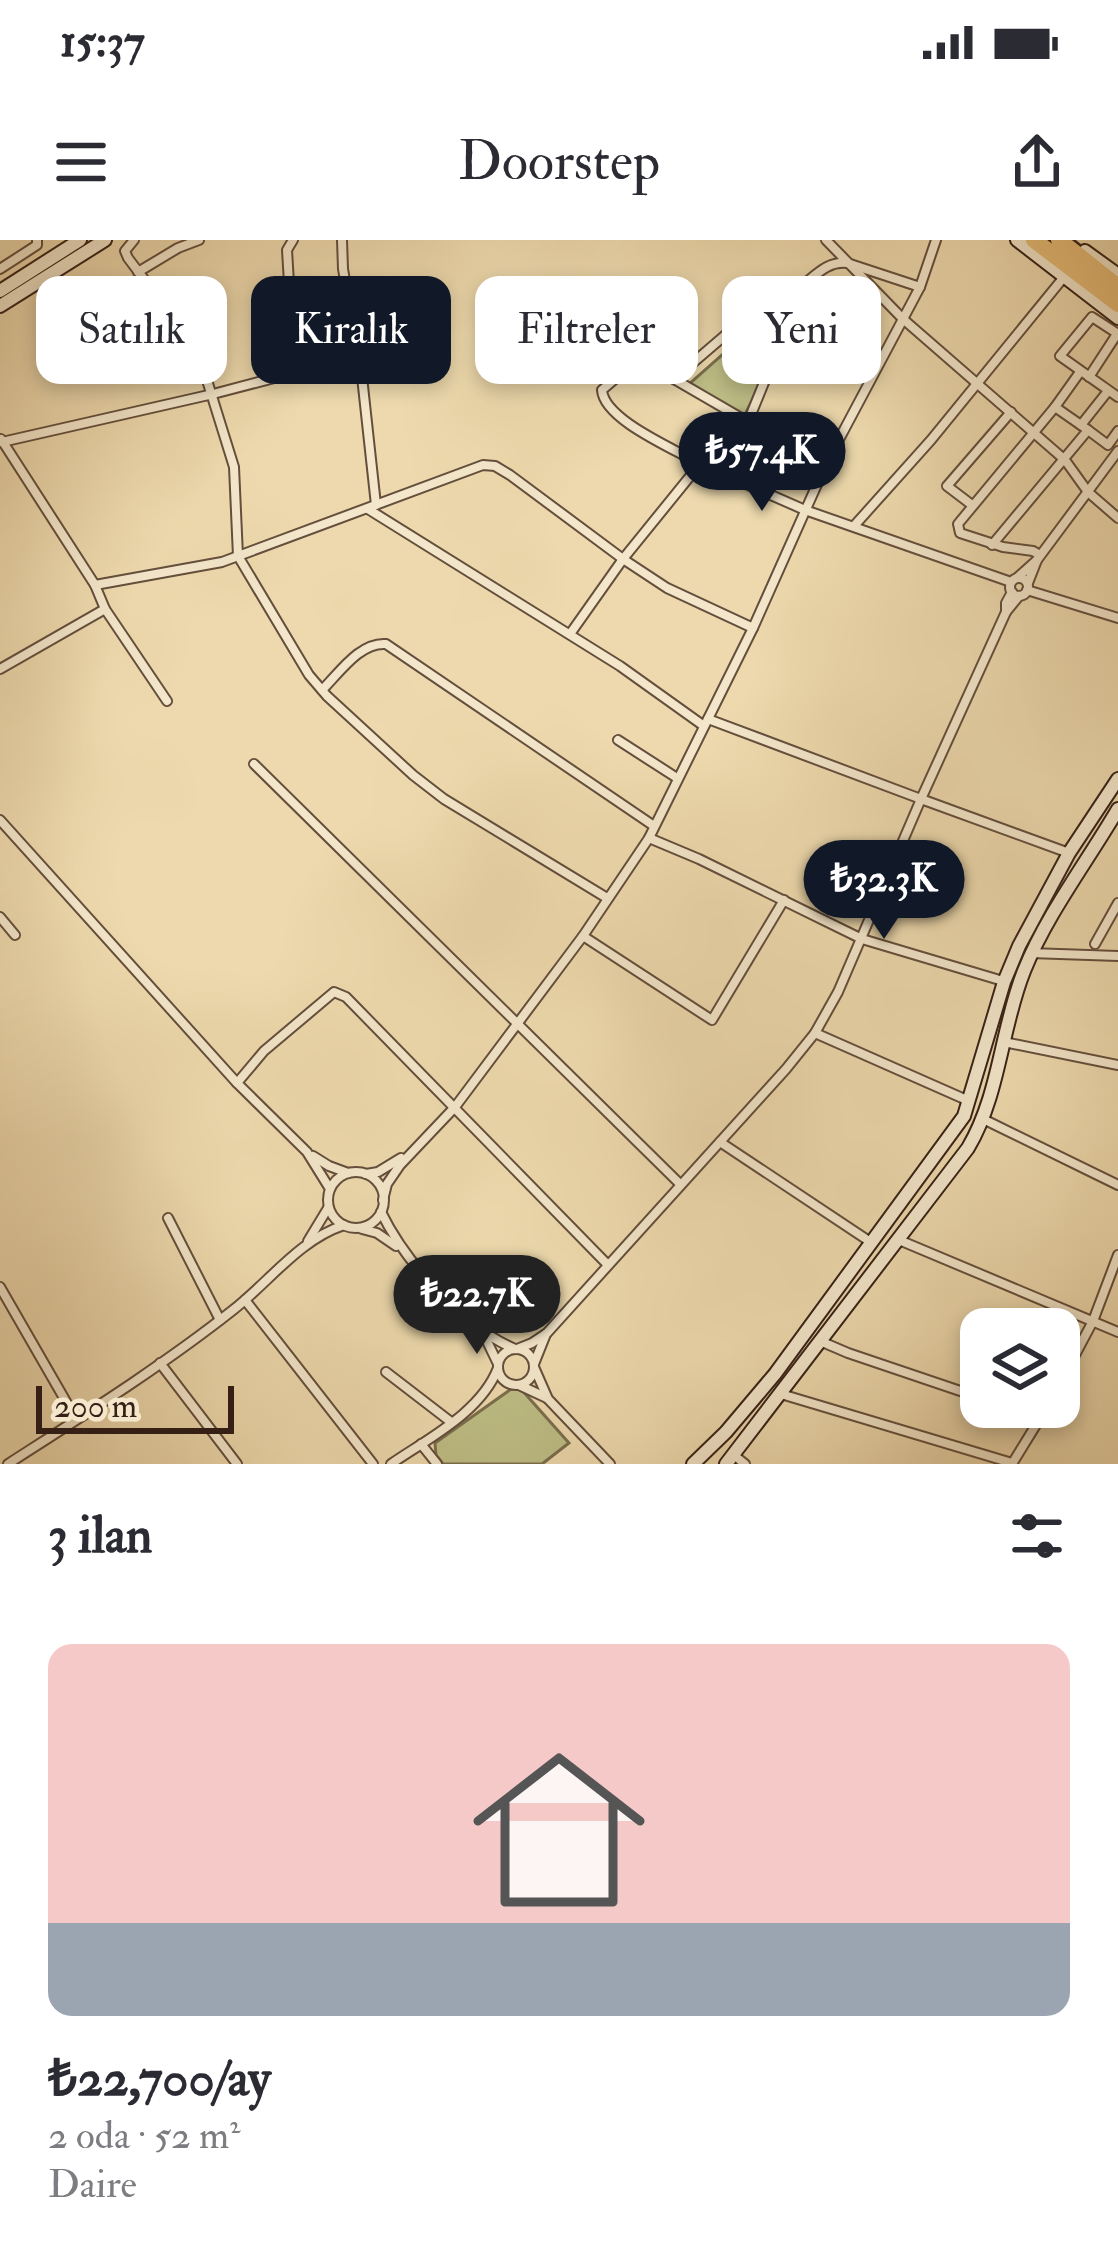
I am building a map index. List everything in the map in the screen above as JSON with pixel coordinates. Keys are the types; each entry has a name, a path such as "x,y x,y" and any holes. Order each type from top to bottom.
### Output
{"highway":[{"path":"1034,240 1118,304"},
{"path":"1059,240 1118,287"}],"main road":[{"path":"0,291 80,240"},
{"path":"0,306 105,240"},
{"path":"1017,240 1118,318"},
{"path":"1070,240 1118,275"},
{"path":"735,1461 968,1148 983,1119 1025,950 1069,853 1118,779"},
{"path":"693,1464 775,1374 952,1135 969,1101 1004,982 1118,809"},
{"path":"882,1230 899,1240"}],"street":[{"path":"0,269 38,245 37,240"},
{"path":"134,240 125,251 159,299 213,394 234,467 238,556 309,675 413,775 445,799 608,898"},
{"path":"138,272 199,240"},
{"path":"289,276 287,250 293,240"},
{"path":"342,240 344,276"},
{"path":"826,240 903,319 1065,460 1088,492 1118,518"},
{"path":"358,1228 381,1212 387,1184 455,1108 649,838 753,628 827,462 920,287 936,240"},
{"path":"816,276 836,262 847,262 920,287"},
{"path":"854,526 1064,277"},
{"path":"992,544 1065,460 1084,427 1114,391 1085,374 1060,356 1092,316 1118,334 1085,374 1055,407 1035,434 971,505 958,524 960,533 992,544 1033,550 1039,557"},
{"path":"698,358 722,337"},
{"path":"167,701 1,440 251,384"},
{"path":"362,384 371,507"},
{"path":"608,384 601,396 609,407 700,464 806,510 1118,618"},
{"path":"683,384 748,422 763,384"},
{"path":"1055,407 1108,445 1118,430"},
{"path":"971,505 946,486 1011,412"},
{"path":"391,1464 486,1391 506,1352 547,1333 815,1033 862,939 1006,603 1118,451"},
{"path":"570,634 700,464"},
{"path":"95,585 205,567 483,465 495,466 667,588 753,628"},
{"path":"371,507 706,722 1069,853"},
{"path":"0,669 105,609"},
{"path":"322,690 363,649 386,644 655,827"},
{"path":"618,740 677,778"},
{"path":"254,764 680,1184"},
{"path":"0,820 237,1083 307,1152 329,1166 364,1174 378,1172 413,1151"},
{"path":"649,838 862,939 1004,982"},
{"path":"583,936 712,1020 784,900"},
{"path":"1095,944 1118,903"},
{"path":"0,916 15,934"},
{"path":"1025,950 1118,956"},
{"path":"237,1083 264,1051 334,992 346,997 608,1264"},
{"path":"815,1033 969,1101"},
{"path":"1004,1042 1118,1065"},
{"path":"983,1119 1118,1185"},
{"path":"720,1142 872,1243"},
{"path":"307,1152 331,1189"},
{"path":"303,1247 320,1225 331,1189 349,1173"},
{"path":"364,1174 378,1183 383,1200"},
{"path":"329,1205 344,1225 377,1232 411,1259"},
{"path":"381,1212 411,1259 483,1333 500,1376 548,1399"},
{"path":"169,1218 220,1320"},
{"path":"8,1464 220,1320 303,1247 344,1225"},
{"path":"899,1240 1118,1331"},
{"path":"1080,1345 1118,1255"},
{"path":"0,1287 76,1419"},
{"path":"245,1300 373,1464"},
{"path":"483,1333 529,1354 548,1399 610,1464"},
{"path":"486,1391 532,1377 547,1333"},
{"path":"820,1341 960,1391"},
{"path":"160,1363 237,1464"},
{"path":"386,1372 451,1422"},
{"path":"782,1394 1012,1464 1034,1428"},
{"path":"421,1444 437,1464"}],"green space":[{"path":"722,355 722,384 760,384 744,417 687,386 698,384 698,376"},
{"path":"514,1387 569,1443 542,1464 443,1464 435,1443"}]}
